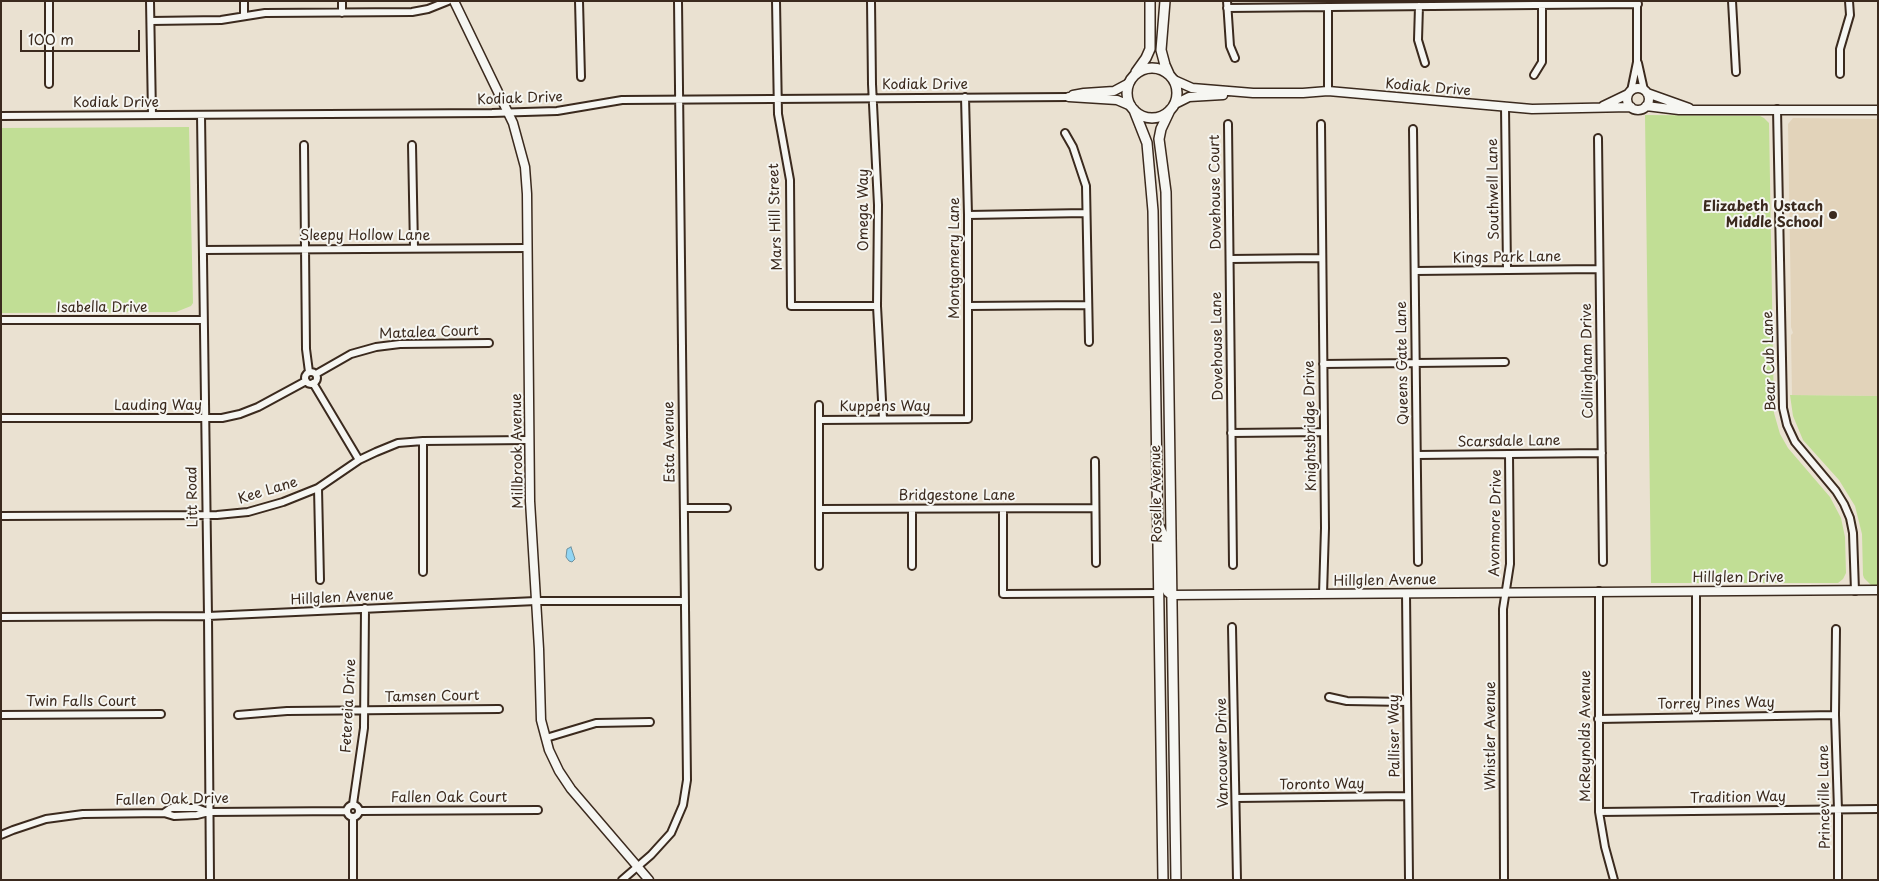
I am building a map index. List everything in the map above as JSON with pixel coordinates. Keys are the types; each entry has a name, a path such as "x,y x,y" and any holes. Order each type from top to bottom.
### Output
{"main road":[{"path":"1150,1 1150,49 1129,83 1127,94 1132,108 1144,117 1154,118 1162,116 1172,107 1177,93 1161,50 1165,1"},
{"path":"1135,74 1142,69 1153,68 1162,69 1172,77"},
{"name":"Roselle Avenue","path":"1172,107 1161,129 1159,139 1166,192 1176,880"},
{"name":"Roselle Avenue","path":"1132,108 1142,129 1146,144 1153,211 1163,880"},
{"path":"1157,518 1164,538 1165,587 1169,594 1172,595"}],"street":[{"path":"49,1 49,84"},
{"path":"150,1 152,115"},
{"path":"244,1 244,16"},
{"path":"342,1 342,13"},
{"path":"151,21 221,20 264,13 420,11 448,1"},
{"name":"Millbrook Avenue","path":"454,1 508,112 519,140 525,166 527,194 530,501 540,720 559,771 571,789 649,880"},
{"path":"579,1 581,78"},
{"name":"Esta Avenue","path":"622,880 672,833 686,793 687,780 678,1"},
{"name":"Mars Hill Street","path":"776,1 778,114 790,180 791,306 877,306"},
{"name":"Omega Way","path":"872,1 872,97 878,205 877,306 883,419"},
{"path":"1732,1 1736,72"},
{"path":"1840,74 1840,49 1850,15 1850,1"},
{"path":"1235,58 1230,46 1227,5 1328,7 1638,2 1637,62 1627,101 1631,107 1640,110 1646,106 1649,100 1637,62"},
{"path":"1534,75 1542,62 1542,3"},
{"path":"1419,6 1418,40 1425,63"},
{"path":"1328,7 1328,91"},
{"name":"Kodiak Drive","path":"1172,77 1192,88 1253,93"},
{"name":"Kodiak Drive","path":"1,116 557,111 622,100 1069,96 1114,91 1129,83"},
{"path":"1630,93 1637,88 1690,108"},
{"name":"Kodiak Drive","path":"1172,107 1190,97 1328,91 1532,109 1601,106 1631,107"},
{"name":"Kodiak Drive","path":"1601,106 1630,93"},
{"name":"Kodiak Drive","path":"1069,96 1084,99 1117,100 1132,108"},
{"name":"Montgomery Lane","path":"965,97 968,214 968,419"},
{"path":"1646,106 1679,110 1690,108 1878,110"},
{"name":"Southwell Lane","path":"1505,107 1507,270"},
{"name":"Bear Cub Lane","path":"1778,109 1782,408 1794,442 1836,491 1850,518 1853,533 1855,590"},
{"name":"Litt Road","path":"201,115 210,880"},
{"name":"Dovehouse Court","path":"1228,124 1230,259"},
{"name":"Knightsbridge Drive","path":"1321,124 1325,528 1323,594"},
{"name":"Queens Gate Lane","path":"1413,129 1418,562"},
{"path":"1065,133 1073,146 1081,166 1086,186 1088,342"},
{"name":"Collingham Drive","path":"1598,138 1603,562"},
{"path":"304,145 306,349 312,373 317,379 313,383"},
{"path":"412,145 414,248"},
{"path":"968,214 1086,213"},
{"name":"Sleepy Hollow Lane","path":"203,250 527,248"},
{"path":"1230,259 1322,258"},
{"name":"Dovehouse Lane","path":"1230,259 1233,565"},
{"name":"Kings Park Lane","path":"1415,271 1600,269"},
{"path":"968,306 1087,305"},
{"name":"Isabella Drive","path":"1,320 203,320"},
{"name":"Matalea Court","path":"312,373 351,354 376,347 400,344 490,343"},
{"path":"1323,364 1505,362"},
{"path":"312,373 306,375 306,381 309,384 313,383"},
{"name":"Lauding Way","path":"1,418 205,418 231,416 249,411 306,381"},
{"path":"313,383 359,460"},
{"path":"819,404 819,566"},
{"name":"Kuppens Way","path":"819,420 968,419"},
{"path":"1232,433 1324,432"},
{"name":"Kee Lane","path":"1,516 231,515 266,508 318,488 359,460 390,446 423,441 529,440"},
{"path":"423,441 423,572"},
{"name":"Scarsdale Lane","path":"1417,455 1602,453"},
{"name":"Avonmore Drive","path":"1507,592 1510,564 1509,454"},
{"path":"1095,461 1096,563"},
{"path":"318,488 320,580"},
{"path":"684,508 727,508"},
{"name":"Bridgestone Lane","path":"819,509 1095,508"},
{"path":"912,509 912,566"},
{"path":"1003,509 1003,594 1158,593"},
{"name":"Hillglen Drive","path":"1599,591 1878,590"},
{"name":"Hillglen Avenue","path":"1172,595 1599,591"},
{"name":"McReynolds Avenue","path":"1599,591 1599,812 1605,848 1614,880"},
{"path":"1696,591 1696,717"},
{"name":"Whistler Avenue","path":"1504,880 1503,609 1507,592"},
{"name":"Palliser Way","path":"1406,593 1409,880"},
{"name":"Hillglen Avenue","path":"1,617 208,616 536,601 685,601"},
{"name":"Fetereia Drive","path":"353,804 362,746 365,608"},
{"name":"Vancouver Drive","path":"1232,627 1238,880"},
{"name":"Princeville Lane","path":"1836,630 1835,715 1838,880"},
{"path":"1329,697 1347,702 1407,702"},
{"name":"Tamsen Court","path":"238,715 287,711 500,709"},
{"name":"Twin Falls Court","path":"1,716 161,714"},
{"name":"Torrey Pines Way","path":"1598,719 1835,715"},
{"path":"546,738 596,723 650,722"},
{"name":"Toronto Way","path":"1236,798 1408,796"},
{"path":"353,804 358,806 360,811 358,815 353,817 347,811 349,805 353,804"},
{"name":"Tradition Way","path":"1599,812 1878,809"},
{"name":"Fallen Oak Court","path":"360,811 538,810"},
{"name":"Fallen Oak Drive","path":"1,835 28,824 64,816 164,813 174,816 197,816 209,812 347,811"},
{"path":"353,817 353,880"}],"shaded area":[{"name":"Elizabeth Ustach Middle School","path":"1793,118 1878,119 1878,396 1792,395 1791,335 1793,333 1791,327 1788,124"}],"green space":[{"path":"1645,115 1760,116 1769,123 1774,413 1780,434 1788,448 1830,497 1841,518 1845,537 1846,573 1838,583 1651,583"},
{"path":"189,127 193,303 191,306 176,312 1,313 1,128"},
{"path":"1790,395 1878,396 1878,587 1871,585 1863,575 1862,534 1855,506 1839,480 1803,440 1793,416"}],"water":[{"path":"571,547 575,559 572,562 566,557 567,549"}],"place":[{"name":"Elizabeth Ustach Middle School","path":"1833,215"}]}
